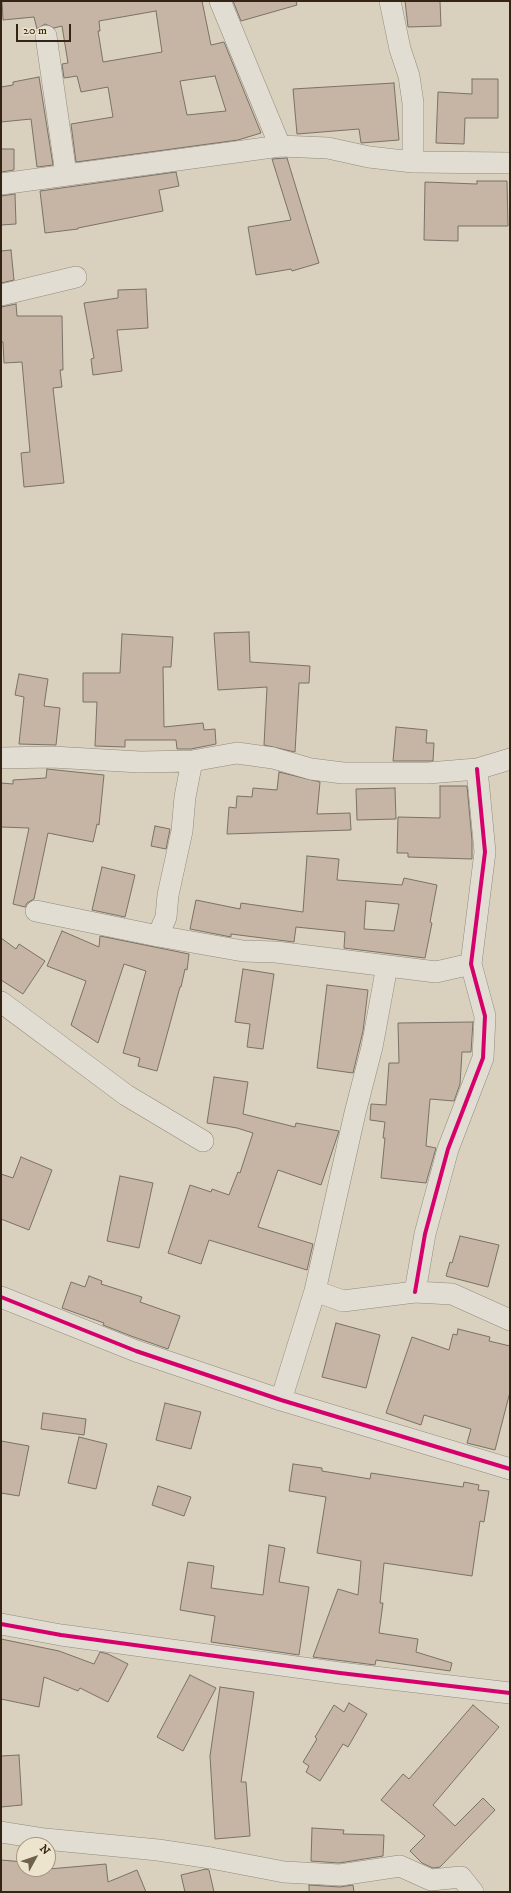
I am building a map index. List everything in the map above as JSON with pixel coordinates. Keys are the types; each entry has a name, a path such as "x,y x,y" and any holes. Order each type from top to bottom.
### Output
{"street":[{"path":"220,1 280,146"},
{"path":"390,1 400,49 409,76 413,103 413,162"},
{"path":"46,36 66,174"},
{"path":"1,184 280,146 328,148 369,157 413,162 510,163"},
{"path":"1,295 76,277"},
{"path":"1,758 52,757 140,762 192,760 237,753 273,758 311,769 343,773 428,773 477,770 510,759"},
{"path":"158,936 166,917 168,895 182,831 185,797 192,760"},
{"path":"415,1292 425,1234 448,1149 483,1058 485,1016 471,964 486,852 477,770"},
{"path":"36,912 243,951 276,952 436,972 471,964"},
{"path":"281,1400 315,1291 355,1113 372,1047 387,966"},
{"path":"1,1002 126,1095 203,1141"},
{"path":"315,1291 343,1301 415,1292 452,1294 510,1320"},
{"path":"1,1297 136,1351 281,1400 510,1468"},
{"path":"1,1624 68,1636 332,1672 510,1693"},
{"path":"1,1832 45,1839 158,1850 211,1858 284,1872 340,1876 400,1866 431,1880 461,1877 473,1892"}],"building":[{"path":"2,1 202,1 211,45 224,42 261,133 238,140 76,162 71,124 113,117 108,87 81,92 77,76 64,78 62,64 68,63 62,26 54,28 45,24 37,29 34,17 3,20","holes":["156,11 162,52 103,62 98,31 100,31 99,21","215,76 226,111 187,115 180,81"]},
{"path":"233,1 296,1 297,5 241,21"},
{"path":"405,1 440,1 441,26 408,27"},
{"path":"39,77 53,165 37,167 31,119 1,122 1,87 13,85 13,82"},
{"path":"472,79 498,79 498,118 465,118 464,144 436,143 438,92 472,94"},
{"path":"394,83 399,140 361,143 359,129 297,134 293,89"},
{"path":"1,149 14,149 14,170 1,172"},
{"path":"287,158 319,263 292,271 291,269 256,275 248,227 291,220 272,159"},
{"path":"176,172 179,186 159,190 163,211 78,229 45,233 40,191"},
{"path":"477,181 507,181 508,226 458,226 458,241 424,240 425,182 477,184"},
{"path":"15,194 16,224 1,225 1,196"},
{"path":"11,250 14,280 1,283 1,251"},
{"path":"146,289 148,328 117,330 122,371 93,375 91,359 94,358 84,303 118,298 118,290"},
{"path":"16,304 17,316 62,316 63,370 60,370 62,387 53,388 64,483 24,487 21,453 30,452 22,362 4,363 3,342 1,342 1,307"},
{"path":"249,632 250,662 310,666 309,683 299,683 295,752 264,745 267,687 218,690 214,633"},
{"path":"122,634 173,637 171,667 163,667 164,727 203,723 204,730 215,729 216,744 191,749 177,749 176,740 125,740 125,747 95,746 97,702 83,702 83,673 120,673"},
{"path":"19,674 48,679 44,706 60,708 56,745 19,744 24,697 15,695"},
{"path":"396,727 427,730 426,743 434,743 433,761 393,761"},
{"path":"47,769 104,775 99,825 97,824 93,842 48,833 34,899 27,903 25,907 13,904 29,828 1,827 1,783 13,784 13,780 46,778"},
{"path":"279,772 320,782 317,814 350,813 351,830 227,834 229,807 236,808 237,796 252,797 253,788 277,790"},
{"path":"440,786 467,786 472,840 472,859 408,857 408,853 397,853 398,817 440,818"},
{"path":"395,788 396,819 357,820 356,789"},
{"path":"155,826 170,829 166,849 151,846"},
{"path":"307,856 339,859 337,880 402,885 404,878 437,885 430,922 432,923 425,958 344,948 345,932 296,927 294,942 231,934 231,937 190,929 196,900 240,909 241,903 303,912","holes":["366,901 399,904 394,931 364,929"]},
{"path":"102,867 135,875 125,917 92,910"},
{"path":"62,931 99,947 100,936 189,954 187,970 185,969 157,1071 138,1066 140,1058 123,1053 146,971 124,964 98,1043 71,1025 86,981 47,966"},
{"path":"1,938 16,949 19,944 45,961 23,994 1,980"},
{"path":"243,969 274,974 263,1049 247,1047 250,1024 235,1022"},
{"path":"327,985 368,990 363,1031 353,1073 317,1068"},
{"path":"473,1022 471,1052 462,1052 460,1084 454,1101 430,1099 426,1146 436,1148 426,1183 381,1178 385,1122 370,1120 371,1104 386,1105 389,1063 399,1063 398,1023"},
{"path":"214,1077 248,1082 243,1114 295,1127 296,1123 339,1131 321,1185 278,1170 258,1227 313,1244 307,1270 209,1240 201,1264 168,1253 190,1185 211,1192 212,1189 229,1195 238,1172 240,1173 253,1133 237,1128 207,1123"},
{"path":"21,1157 52,1170 29,1230 1,1219 1,1174 13,1178"},
{"path":"120,1176 153,1183 139,1248 107,1241"},
{"path":"460,1236 499,1245 488,1287 446,1276 450,1262 452,1263"},
{"path":"89,1276 102,1281 101,1284 142,1297 140,1302 180,1316 168,1349 131,1336 103,1325 104,1323 62,1308 71,1282 85,1287"},
{"path":"336,1323 380,1335 366,1388 322,1377"},
{"path":"458,1329 490,1337 489,1341 510,1346 510,1392 495,1450 467,1443 471,1429 424,1415 421,1425 386,1413 412,1337 449,1350 453,1334 457,1335"},
{"path":"165,1403 201,1412 191,1449 156,1440"},
{"path":"43,1413 86,1419 84,1435 41,1429"},
{"path":"79,1437 107,1444 96,1489 68,1483"},
{"path":"1,1441 29,1446 19,1496 1,1493"},
{"path":"293,1464 322,1468 322,1471 370,1479 371,1473 463,1487 464,1482 479,1485 478,1490 489,1491 484,1522 480,1521 472,1576 384,1563 380,1603 383,1603 379,1633 418,1639 416,1652 452,1663 450,1671 376,1660 375,1665 313,1657 338,1589 358,1595 361,1561 317,1553 326,1497 289,1491"},
{"path":"158,1486 191,1497 184,1516 152,1505"},
{"path":"269,1545 285,1548 279,1582 309,1587 299,1655 211,1642 215,1616 180,1610 188,1562 214,1566 211,1588 263,1595"},
{"path":"1,1639 59,1651 94,1664 100,1652 108,1654 128,1664 108,1702 80,1688 78,1691 44,1677 39,1707 1,1699"},
{"path":"190,1675 216,1688 183,1751 157,1737"},
{"path":"220,1687 254,1692 241,1782 246,1782 250,1836 215,1839 210,1756"},
{"path":"349,1703 367,1714 348,1747 343,1744 320,1781 306,1772 309,1766 303,1762 317,1739 315,1737 334,1705 344,1712"},
{"path":"473,1705 499,1727 433,1805 455,1826 483,1798 495,1810 440,1867 433,1868 422,1863 410,1851 425,1836 381,1800 403,1774 409,1779"},
{"path":"19,1755 22,1805 1,1807 1,1756"},
{"path":"312,1828 344,1830 343,1834 384,1835 383,1856 339,1863 311,1861"},
{"path":"1,1860 16,1861 16,1877 56,1877 56,1868 106,1864 108,1882 137,1870 146,1892 1,1892"},
{"path":"206,1869 209,1870 214,1892 185,1892 181,1875"},
{"path":"309,1885 340,1887 353,1885 354,1892 309,1892"}],"cycle path":[{"path":"415,1292 425,1234 448,1149 483,1058 485,1016 471,964 485,852 477,769"},
{"path":"1,1297 136,1351 281,1400 510,1469"},
{"path":"1,1624 61,1635 340,1673 510,1693"}]}
